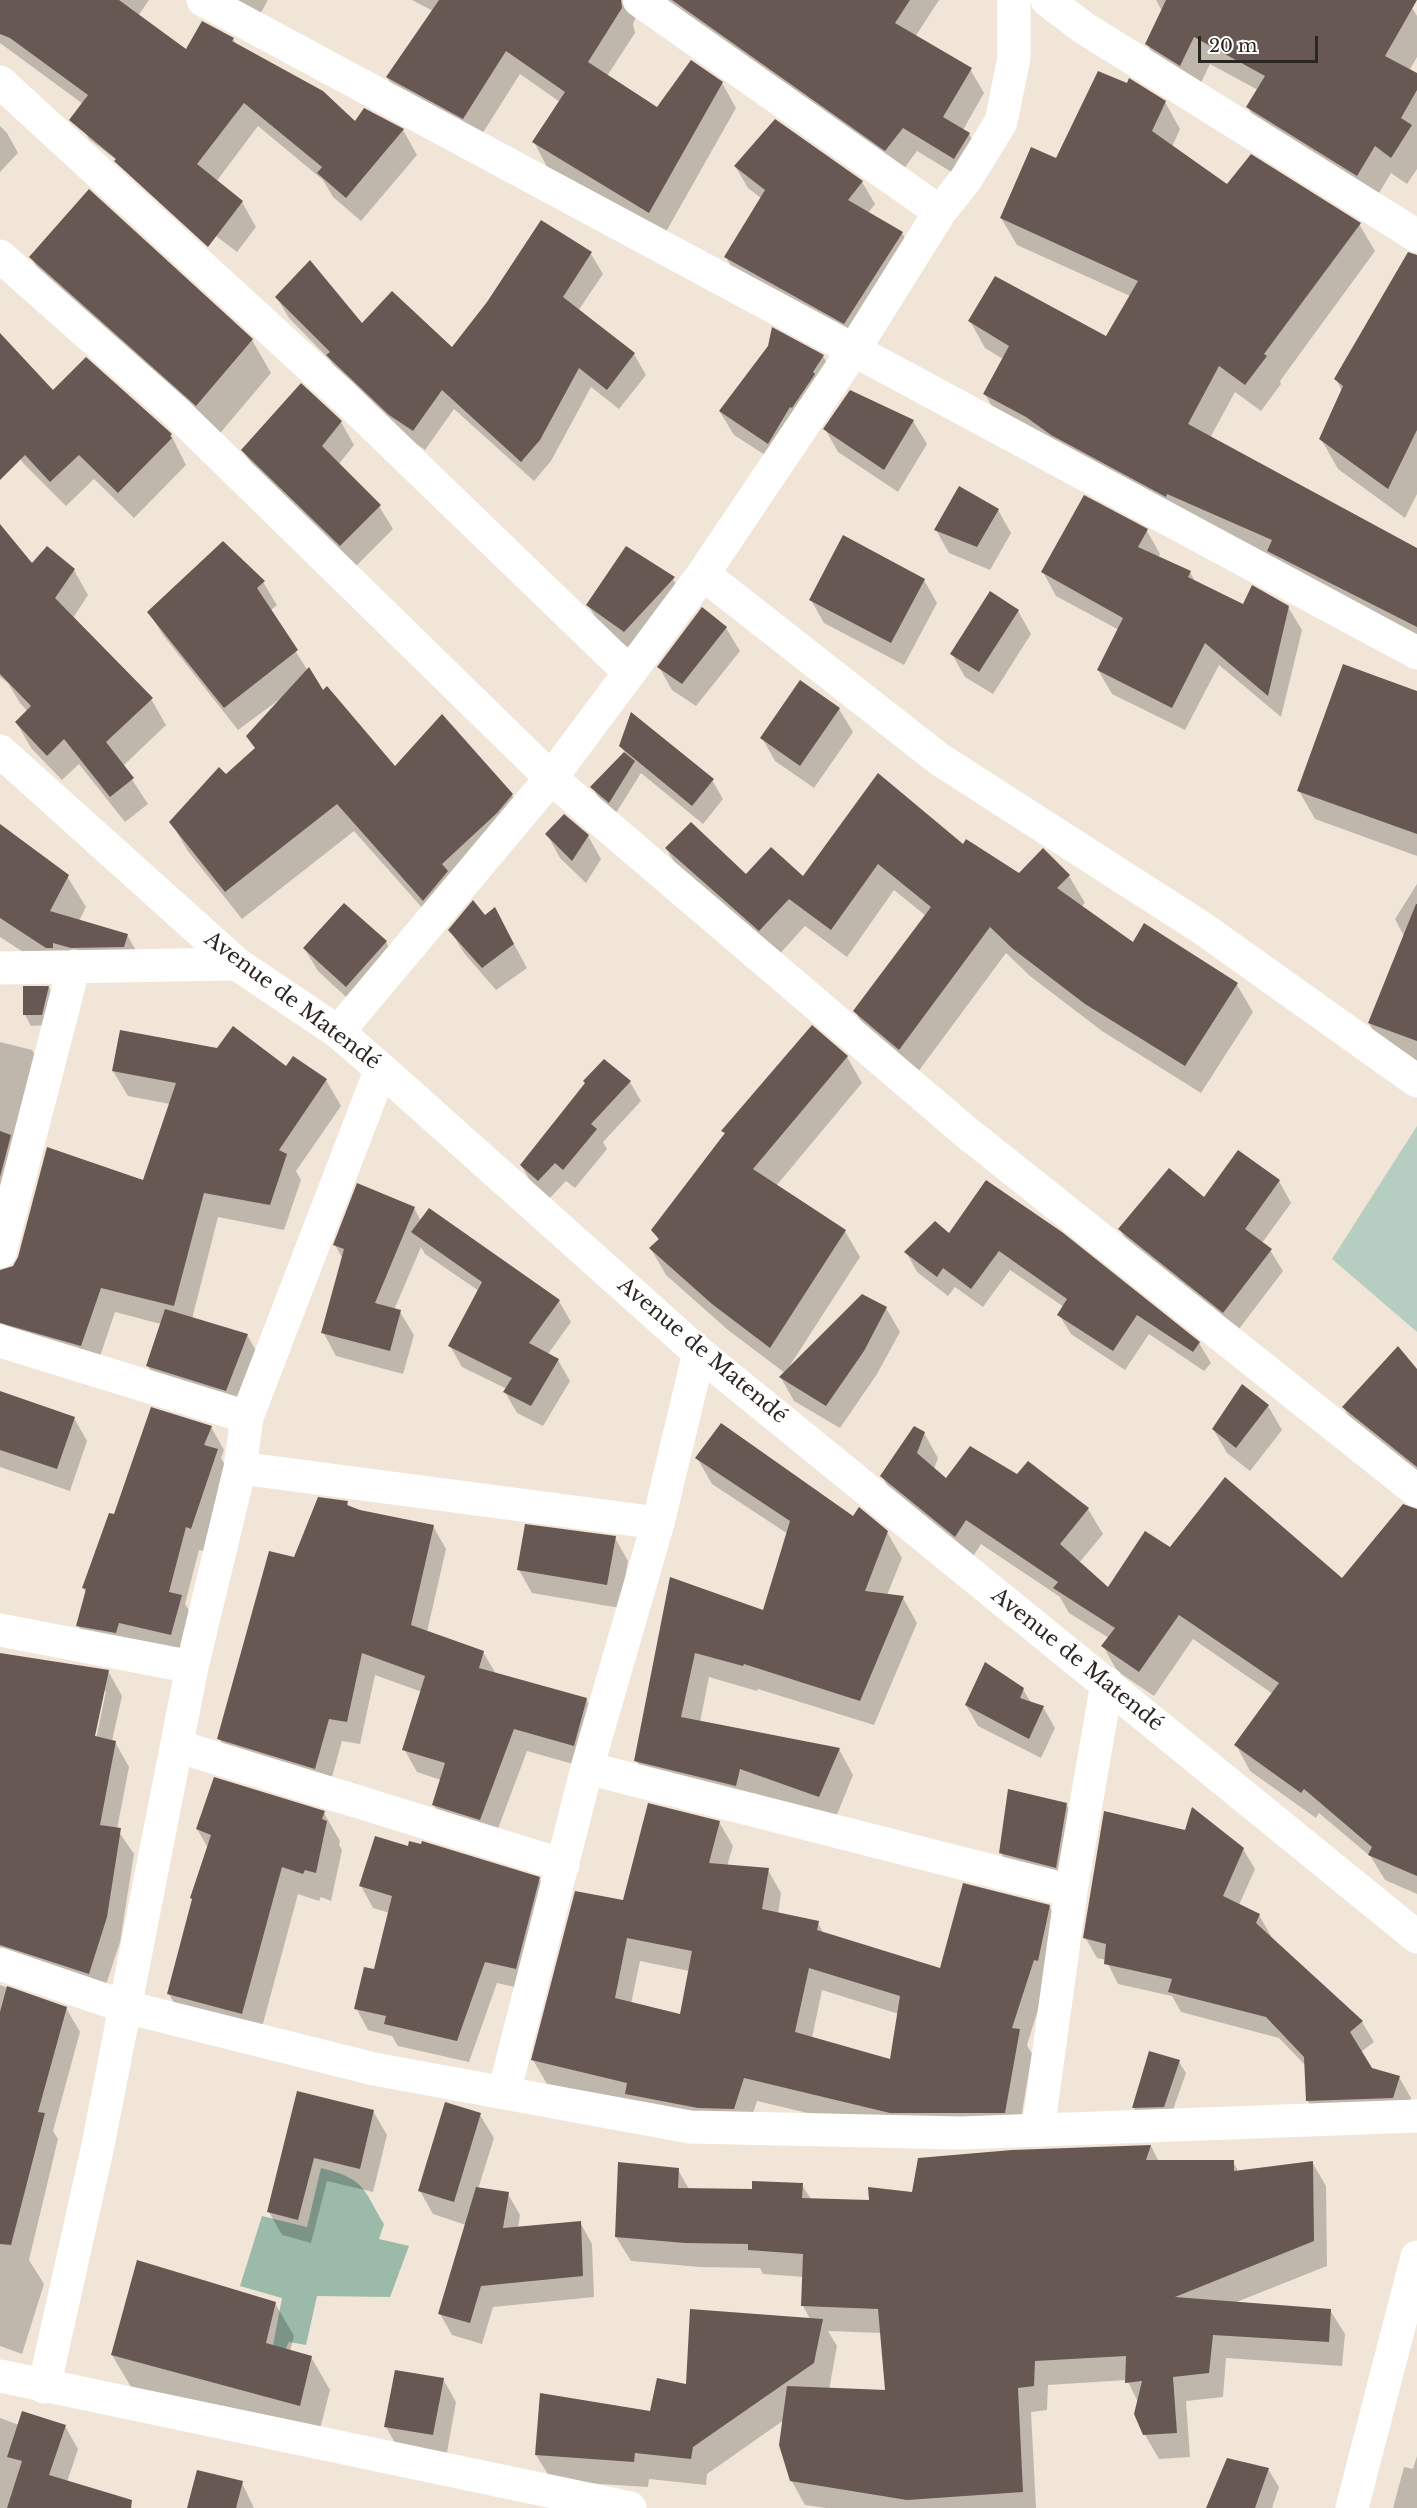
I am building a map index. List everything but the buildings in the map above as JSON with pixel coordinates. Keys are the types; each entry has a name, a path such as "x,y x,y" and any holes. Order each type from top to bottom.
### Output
{"street":[{"path":"203,0 1417,653"},
{"path":"639,0 940,212"},
{"path":"338,1032 551,778 703,574 853,351 940,212 966,178 1001,122 1014,57 1014,0"},
{"path":"1047,0 1084,28 1417,236"},
{"path":"0,82 344,397 629,672"},
{"path":"0,256 176,411 551,778 966,1132 1417,1491"},
{"path":"703,574 939,759 1202,928 1417,1081"},
{"name":"Avenue de Matendé","path":"0,751 237,964 338,1032 381,1069 699,1353 1417,1937"},
{"path":"0,968 237,964"},
{"path":"0,1252 74,966"},
{"path":"44,2387 97,2150 192,1667 240,1468 248,1417 381,1069"},
{"path":"0,1341 248,1417"},
{"path":"504,2092 587,1768 658,1523 699,1353"},
{"path":"240,1468 658,1523"},
{"path":"0,1630 192,1667"},
{"path":"1038,2130 1071,1891 1107,1683"},
{"path":"177,1746 563,1865"},
{"path":"587,1768 1071,1891"},
{"path":"0,1964 126,2007 374,2069 690,2127 961,2133 1417,2116"},
{"path":"1352,2508 1417,2257"},
{"path":"0,2376 630,2508"}],"green space":[{"path":"1417,1126 1417,1332 1332,1259"},
{"path":"321,2168 346,2176 361,2186 384,2224 379,2239 409,2246 390,2297 317,2296 306,2345 289,2342 281,2358 271,2356 282,2298 240,2286 262,2216 307,2227"}]}
